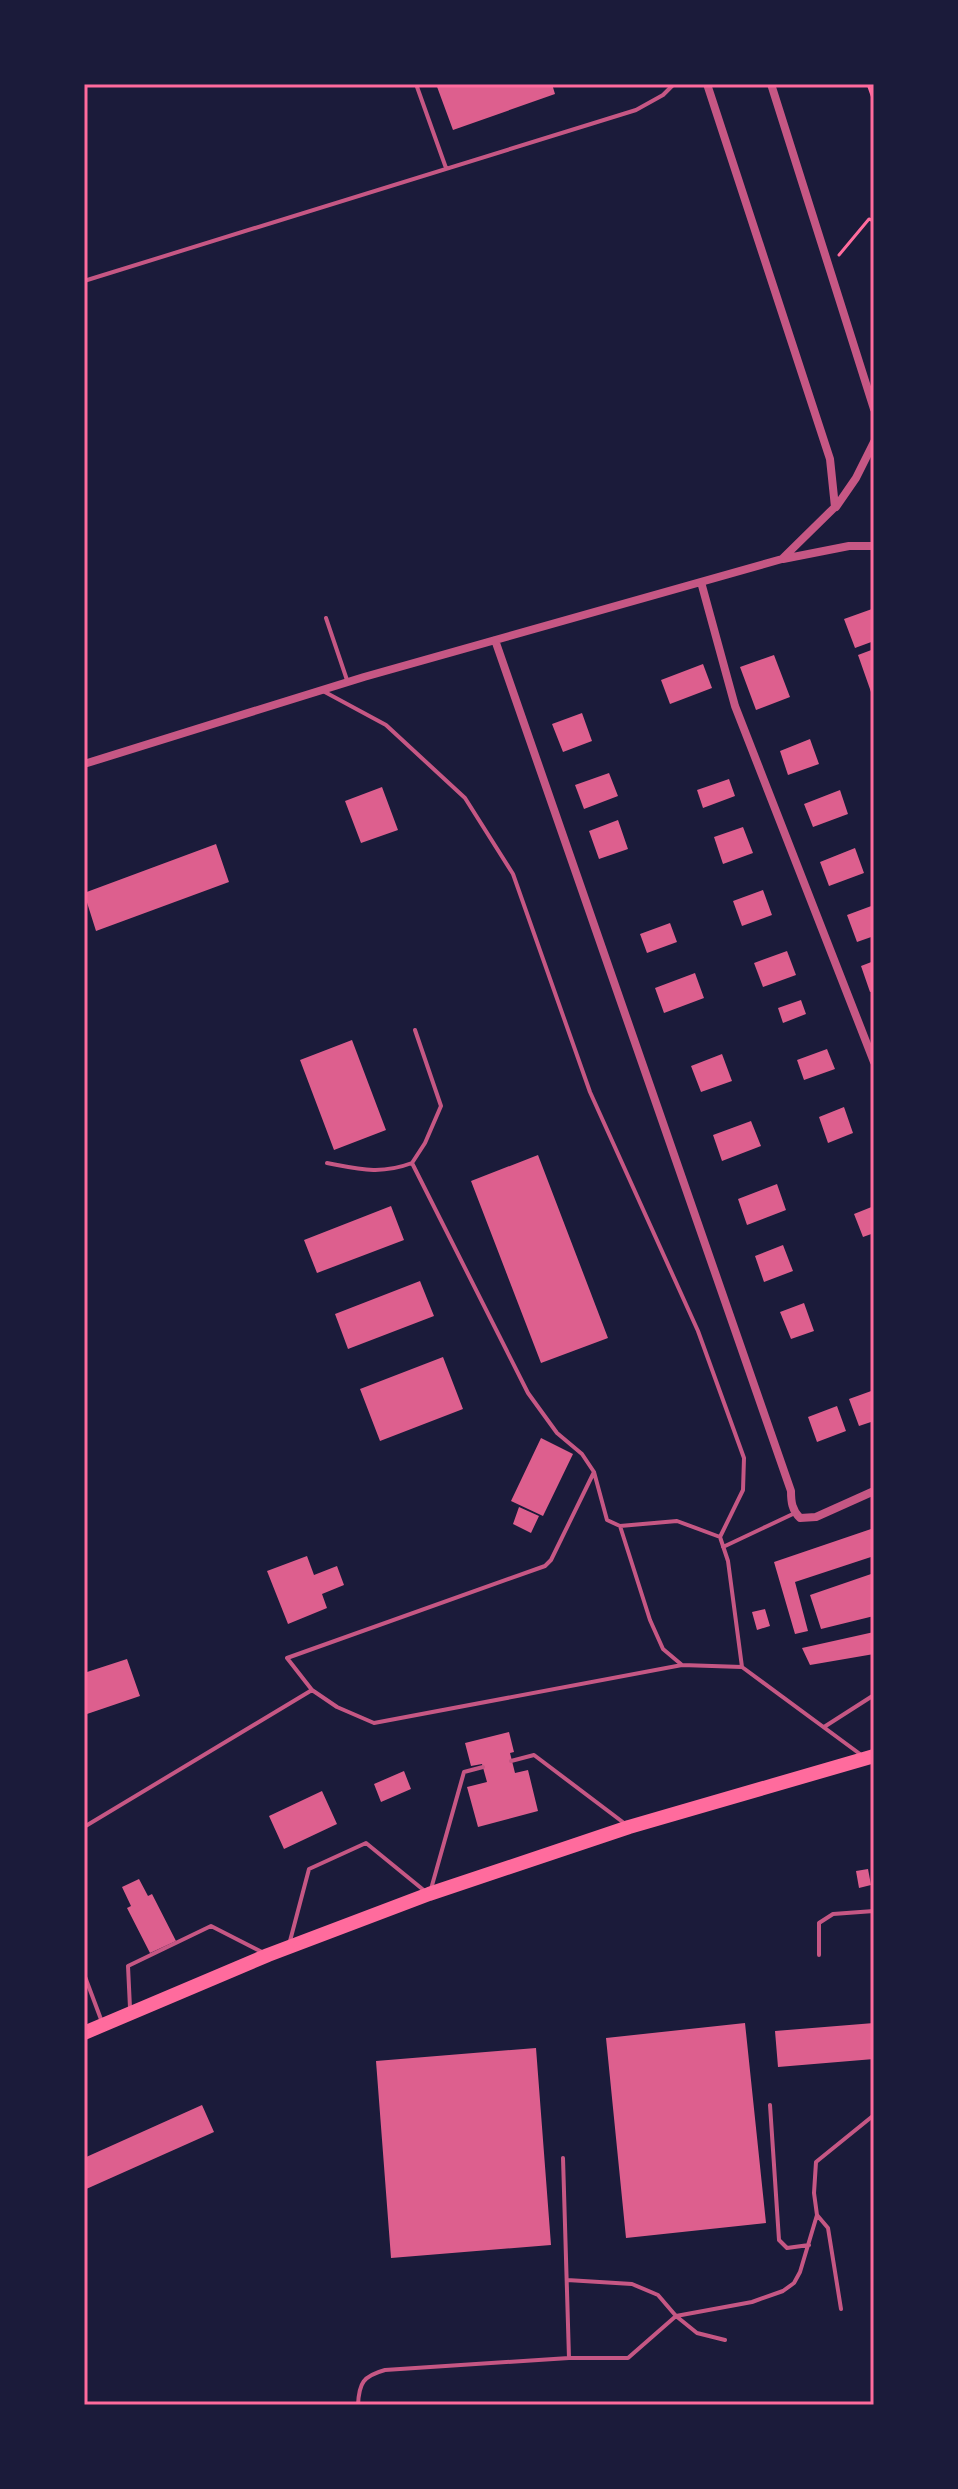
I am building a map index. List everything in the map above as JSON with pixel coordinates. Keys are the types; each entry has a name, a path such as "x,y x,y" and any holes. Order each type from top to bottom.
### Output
{"highway":[{"path":"84,2033 268,1955 429,1894 629,1827 870,1757"}],"street":[{"path":"707,84 830,459 835,507"},
{"path":"771,84 874,409"},
{"path":"782,559 835,507 856,478 874,442"},
{"path":"84,764 348,682 782,559 849,546 874,546"},
{"path":"701,582 735,706 874,1062"},
{"path":"495,640 795,1513 800,1518 816,1517 874,1491"}],"lane":[{"path":"416,84 446,168"},
{"path":"84,281 636,110 663,95 674,84"},
{"path":"326,618 348,682"},
{"path":"321,690 386,725 465,798 513,874 590,1092 698,1331 744,1458 743,1490 720,1537 728,1561 742,1667"},
{"path":"327,1163 383,1171 412,1163 425,1143 441,1106 415,1030"},
{"path":"412,1163 528,1393 557,1433 582,1454 594,1472 607,1520 620,1526 677,1521 720,1537"},
{"path":"594,1472 551,1560 545,1566 287,1658 312,1690 337,1707 374,1723 682,1665 742,1667 870,1757"},
{"path":"723,1547 795,1513"},
{"path":"620,1526 650,1620 663,1649 682,1665"},
{"path":"84,1827 312,1690"},
{"path":"824,1727 874,1695"},
{"path":"511,1761 534,1755 629,1827"},
{"path":"288,1947 309,1869 366,1843 429,1894 464,1772 483,1767"},
{"path":"819,1955 819,1923 825,1917 874,1911"},
{"path":"131,2011 128,1966 211,1926 268,1955"},
{"path":"84,1974 102,2024"},
{"path":"770,2105 779,2240 787,2248 809,2245"},
{"path":"358,2405 358,2388 371,2374 385,2370 569,2358 628,2358 676,2316 752,2302 783,2291 794,2283 800,2272 817,2215 814,2193 816,2162 874,2115"},
{"path":"563,2158 569,2358"},
{"path":"817,2215 828,2228 841,2309"},
{"path":"567,2280 632,2284 658,2295 676,2316 697,2333 725,2340"}],"path":[{"path":"868,84 874,101"},
{"path":"829,267 869,219 874,221"}],"building":[{"path":"436,84 552,84 555,94 453,130"},
{"path":"872,609 874,641 855,648 844,619"},
{"path":"874,649 874,691 871,692 858,655"},
{"path":"774,655 790,697 756,710 740,667"},
{"path":"703,664 712,688 670,704 661,680"},
{"path":"582,713 592,741 563,752 552,724"},
{"path":"810,739 819,764 788,775 780,751"},
{"path":"609,773 618,796 584,809 575,785"},
{"path":"729,779 735,796 703,808 697,790"},
{"path":"382,787 398,830 361,843 345,801"},
{"path":"840,790 848,814 813,827 804,804"},
{"path":"618,820 628,849 599,859 589,831"},
{"path":"743,827 753,853 723,864 714,837"},
{"path":"216,844 229,882 96,931 84,893"},
{"path":"855,848 864,873 829,886 820,862"},
{"path":"763,890 772,915 742,926 733,901"},
{"path":"874,905 874,936 857,942 847,915"},
{"path":"670,923 677,942 647,953 640,934"},
{"path":"787,951 796,975 763,987 754,963"},
{"path":"874,961 874,991 870,992 861,966"},
{"path":"695,973 704,998 664,1013 655,988"},
{"path":"801,1000 806,1014 783,1023 778,1008"},
{"path":"352,1040 386,1130 334,1150 300,1060"},
{"path":"827,1049 835,1069 804,1080 797,1060"},
{"path":"722,1054 732,1081 701,1092 691,1066"},
{"path":"844,1107 853,1133 828,1143 819,1117"},
{"path":"751,1121 761,1146 722,1161 713,1135"},
{"path":"538,1155 608,1338 541,1363 471,1181"},
{"path":"777,1184 786,1210 747,1225 738,1199"},
{"path":"391,1206 404,1240 317,1273 304,1240"},
{"path":"874,1206 874,1233 863,1237 854,1214"},
{"path":"783,1245 793,1271 764,1282 755,1256"},
{"path":"420,1281 434,1316 348,1349 335,1314"},
{"path":"804,1303 814,1331 791,1339 780,1312"},
{"path":"443,1357 463,1409 380,1441 360,1389"},
{"path":"874,1390 874,1421 859,1426 849,1399"},
{"path":"837,1406 846,1431 817,1442 808,1417"},
{"path":"541,1438 573,1454 543,1516 511,1501"},
{"path":"519,1507 539,1516 531,1533 513,1524"},
{"path":"874,1528 874,1556 795,1582 808,1631 795,1634 774,1562"},
{"path":"307,1556 314,1575 337,1566 344,1585 322,1594 327,1608 288,1624 267,1571"},
{"path":"874,1573 874,1616 821,1629 810,1595"},
{"path":"765,1609 770,1626 757,1630 752,1612"},
{"path":"874,1632 874,1654 810,1665 802,1648"},
{"path":"127,1659 140,1696 87,1714 84,1673"},
{"path":"509,1732 515,1773 528,1770 538,1811 478,1827 467,1787 487,1782 482,1764 471,1766 465,1743"},
{"path":"404,1771 411,1789 381,1802 374,1784"},
{"path":"322,1791 337,1824 284,1849 269,1816"},
{"path":"868,1869 871,1885 859,1888 856,1871"},
{"path":"139,1879 148,1896 152,1894 176,1941 150,1953 127,1908 131,1906 122,1887"},
{"path":"745,2023 766,2223 626,2238 606,2038"},
{"path":"874,2023 874,2059 778,2067 775,2031"},
{"path":"536,2048 551,2245 391,2258 376,2061"},
{"path":"202,2105 214,2132 84,2190 84,2158"}]}
